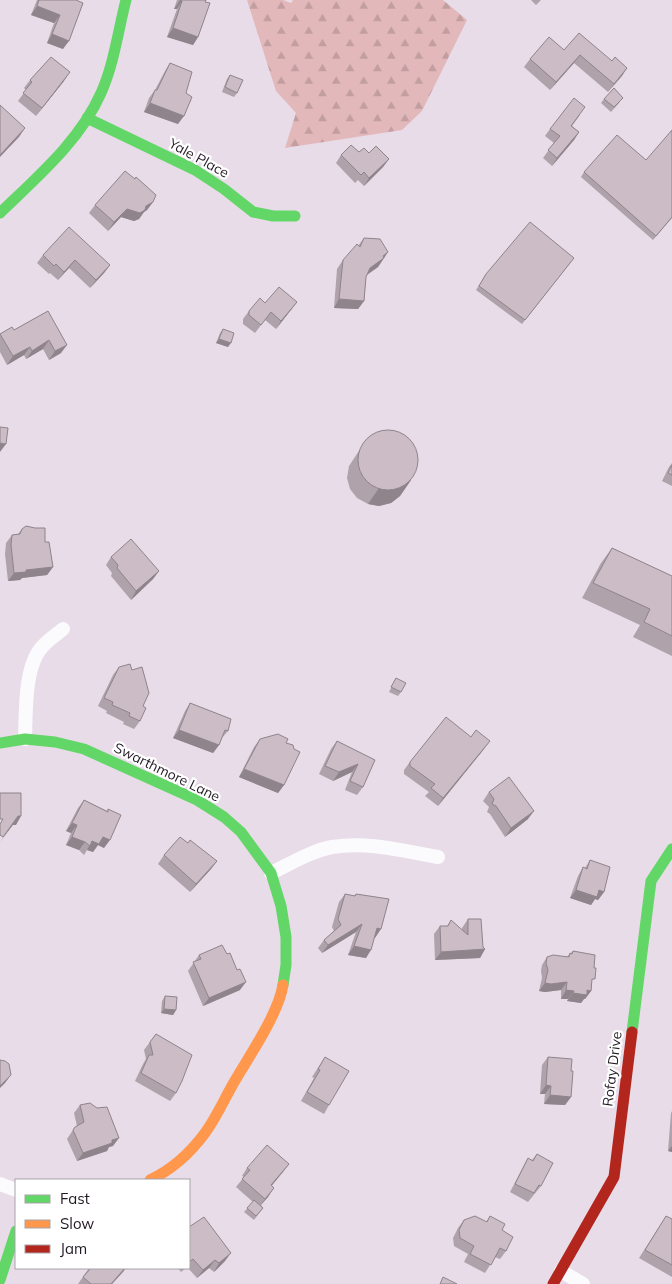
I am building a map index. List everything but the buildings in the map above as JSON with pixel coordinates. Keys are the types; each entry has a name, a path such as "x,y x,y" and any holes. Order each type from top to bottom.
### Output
{"street":[{"path":"0,213 63,149 87,118 101,95 110,71 126,0"},
{"name":"Yale Place","path":"87,118 195,170 224,189 253,212 273,216 295,216"},
{"path":"25,739 26,704 29,680 35,658 42,647 63,629"},
{"name":"Swarthmore Lane","path":"0,743 25,739 54,742 84,749 196,800 224,817 241,832 271,873 281,906 286,936 286,965 280,994 267,1024 204,1133 187,1153 164,1172 152,1179"},
{"path":"271,873 303,858 331,848 376,846 438,857"},
{"name":"Rofay Drive","path":"553,1284 614,1177 651,881 672,849"},
{"path":"0,1184 15,1190"},
{"path":"0,1280 15,1234"},
{"path":"561,1271 583,1284"}],"green space":[{"path":"247,0 283,0 291,3 293,0 443,0 467,20 422,111 402,130 285,148 296,113 276,91"}],"traffic: fast":[{"path":"0,213 43,172 82,127 101,93 109,71 126,0"},
{"path":"87,118 195,170 224,189 253,212 273,216 295,216"},
{"path":"0,743 25,739 55,742 84,749 197,800 224,817 241,832 271,873 281,906 286,937 286,965 283,985"},
{"path":"632,1032 651,881 672,849"},
{"path":"0,1280 15,1234"}],"traffic: slow":[{"path":"152,1179 180,1160 209,1127 269,1022 283,985"}],"traffic: jam":[{"path":"553,1284 614,1177 632,1032"}]}
